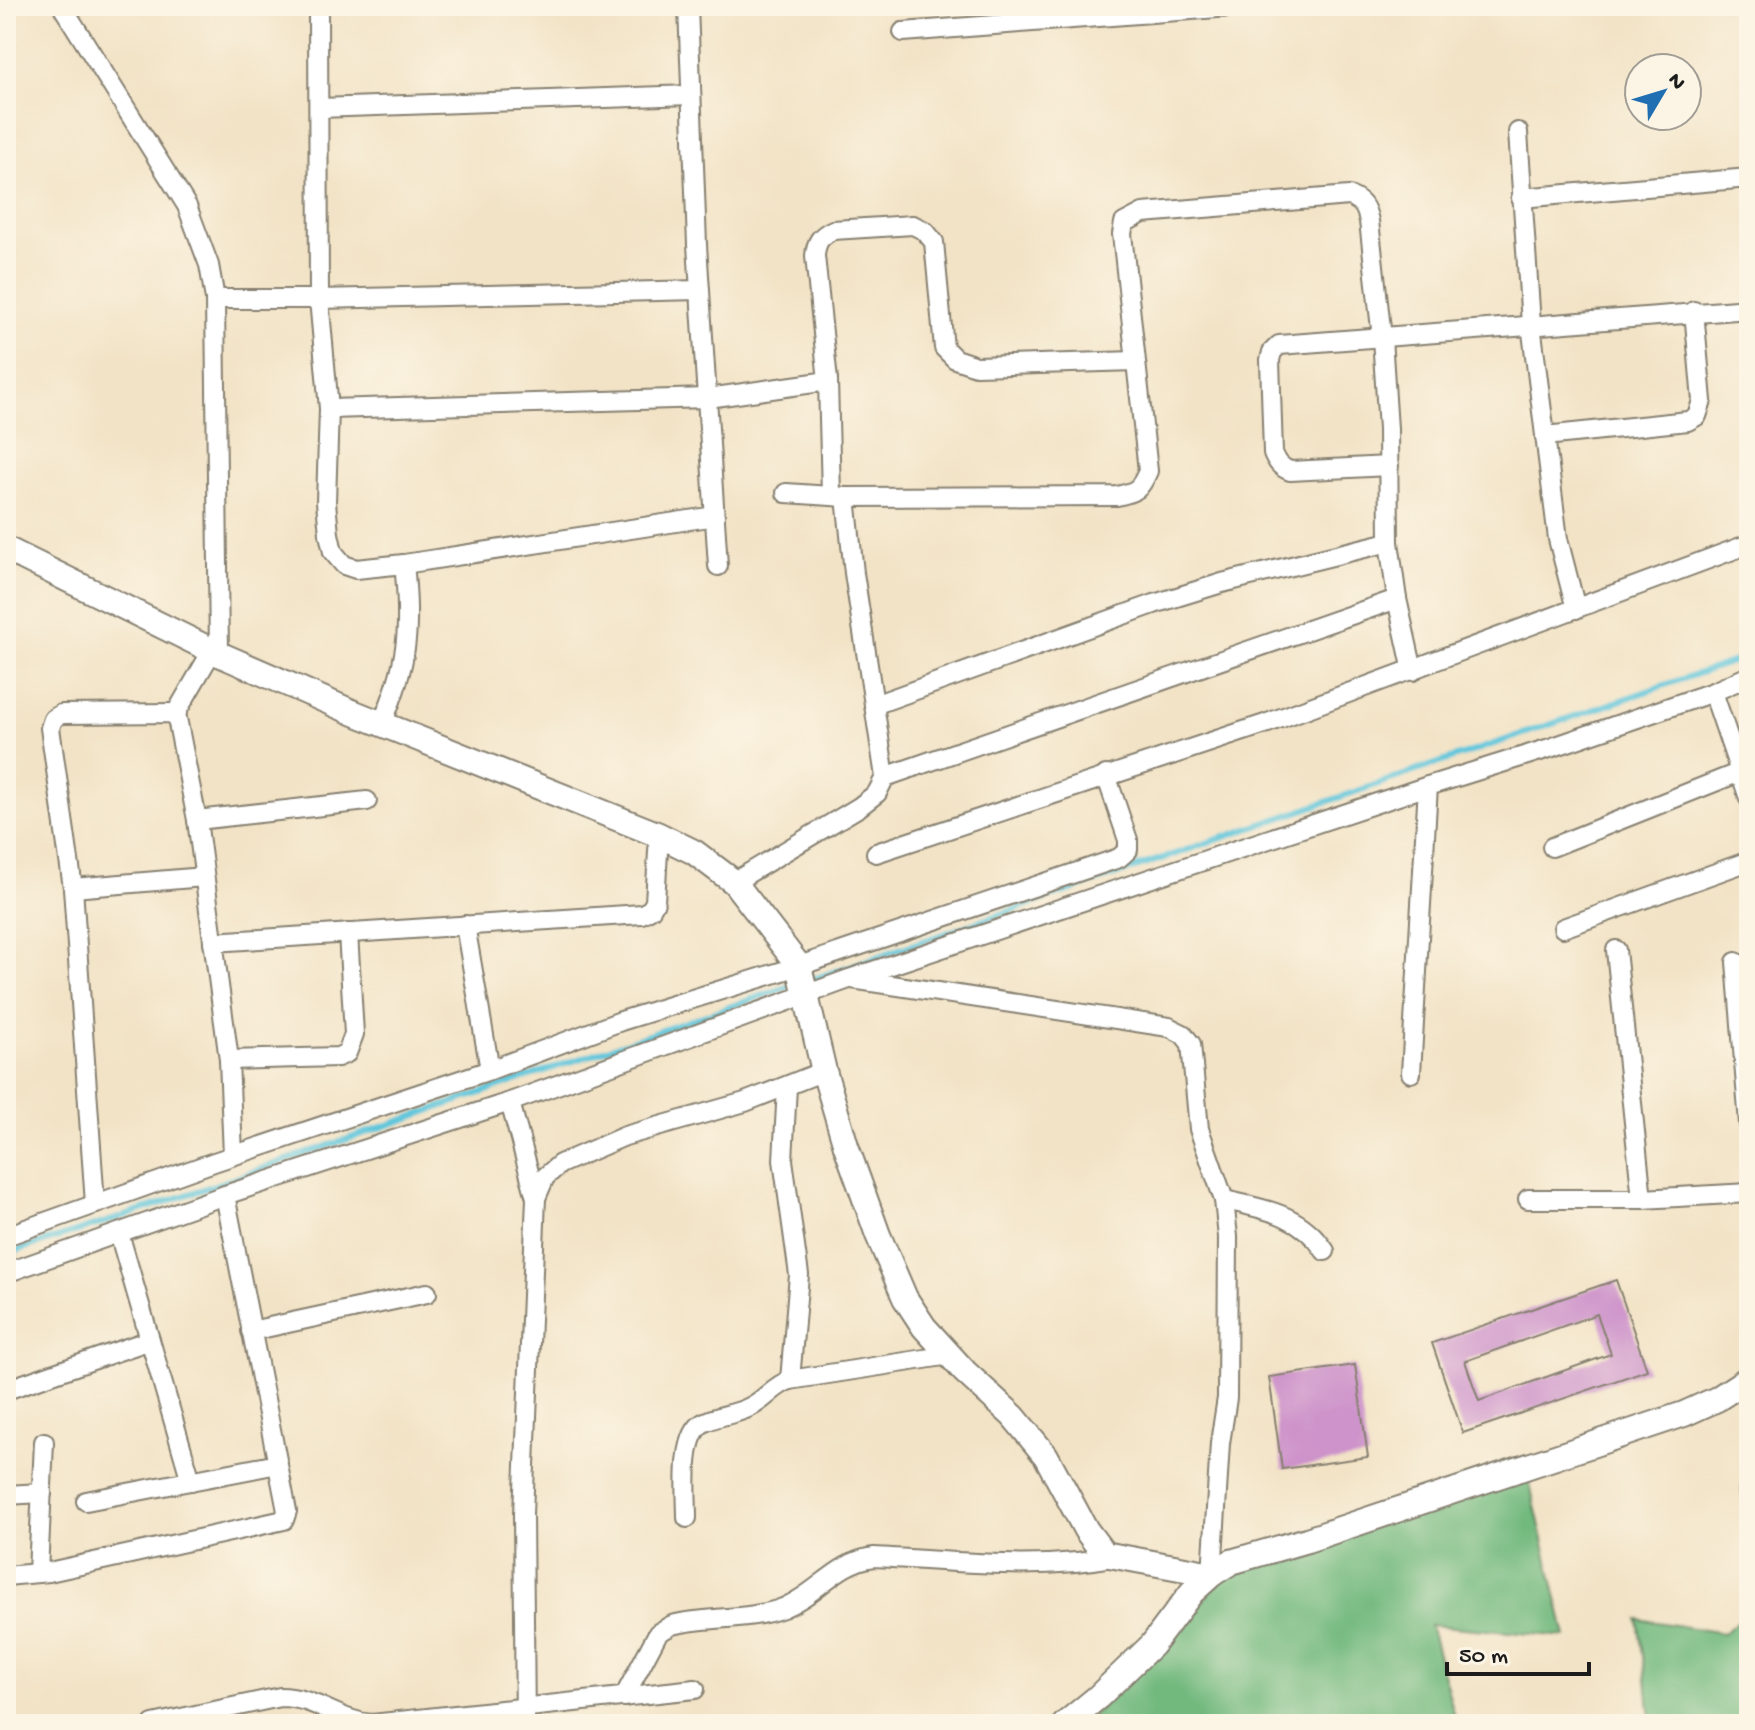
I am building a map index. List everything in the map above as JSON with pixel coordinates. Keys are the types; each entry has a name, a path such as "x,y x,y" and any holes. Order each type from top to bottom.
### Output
{"street":[{"path":"62,6 187,206 209,265 215,299 216,652 176,713 197,820 229,1060 233,1155"},
{"path":"318,6 319,299 329,409 326,502 333,552 344,565 356,569 715,516"},
{"path":"688,6 700,290 718,566"},
{"path":"903,32 1244,6"},
{"path":"319,108 691,95"},
{"path":"1518,132 1531,324 1558,539 1576,609"},
{"path":"1521,198 1749,178"},
{"path":"786,493 839,496 1117,496 1135,492 1148,471 1122,234 1124,223 1143,213 1349,196 1366,208 1369,221 1382,338 1389,466 1389,542 1397,599 1413,671"},
{"path":"734,882 859,807 877,793 885,777 839,496 815,256 816,245 822,235 833,230 913,225 925,231 934,242 944,348 955,359 976,366 1135,361"},
{"path":"215,299 700,290"},
{"path":"1389,466 1290,471 1283,468 1273,453 1270,360 1272,352 1279,345 1749,309"},
{"path":"1545,436 1688,421 1697,416 1702,401 1694,311"},
{"path":"329,409 708,398 828,381"},
{"path":"874,705 1028,648 1208,587 1389,542"},
{"path":"876,853 1265,724 1749,544"},
{"path":"6,549 216,652 659,835 694,852 734,882 803,981 846,1146 905,1298 924,1327 1013,1416 1046,1456 1094,1544 1104,1554 1212,1574"},
{"path":"382,723 396,693 406,654 409,623 404,564"},
{"path":"885,777 1397,599"},
{"path":"849,979 1553,747 1713,692 1749,676"},
{"path":"1713,692 1749,798"},
{"path":"95,1204 73,888 50,728 53,719 67,713 176,713"},
{"path":"1552,847 1740,772"},
{"path":"6,1273 225,1195 510,1102 803,981 1119,858 1128,850 1128,840 1106,775"},
{"path":"1411,1073 1428,786"},
{"path":"197,820 367,801"},
{"path":"213,942 642,914 651,909 655,902 659,835"},
{"path":"1563,928 1749,861"},
{"path":"73,888 204,877"},
{"path":"465,925 490,1070"},
{"path":"229,1060 338,1057 347,1053 354,1034 348,933"},
{"path":"1616,950 1642,1199"},
{"path":"1736,962 1749,1124"},
{"path":"6,1236 233,1155 490,1070 621,1021 803,981 849,979 1169,1027 1183,1034 1191,1044 1199,1129 1224,1200 1228,1237 1227,1398 1220,1443 1212,1574"},
{"path":"536,1198 545,1177 560,1164 625,1136 787,1087 824,1071"},
{"path":"787,1087 783,1160 799,1275 790,1380"},
{"path":"510,1102 536,1198 523,1514 526,1716"},
{"path":"1528,1199 1642,1199 1749,1193"},
{"path":"6,1576 38,1573 284,1520 287,1511 225,1195"},
{"path":"1224,1200 1287,1217 1314,1233 1325,1251"},
{"path":"119,1233 191,1481"},
{"path":"251,1331 427,1293"},
{"path":"6,1390 150,1340"},
{"path":"687,1518 688,1448 696,1428 703,1423 750,1408 779,1384 790,1380 950,1355"},
{"path":"1065,1724 1152,1645 1192,1592 1231,1562 1307,1540 1684,1414 1717,1399 1749,1378"},
{"path":"38,1573 44,1442"},
{"path":"86,1501 278,1464"},
{"path":"6,1495 42,1493"},
{"path":"624,1697 658,1633 672,1625 783,1608 819,1588 851,1562 861,1559 874,1557 1048,1565 1118,1556"},
{"path":"153,1724 280,1697 297,1697 356,1722 372,1724 526,1716 624,1697 695,1689"}],"green space":[{"path":"1749,1427 1749,1534 1742,1490"},
{"path":"1528,1476 1566,1637 1430,1625 1457,1724 1084,1724 1224,1577"},
{"path":"1749,1613 1749,1724 1652,1724 1638,1619 1723,1633"}],"building":[{"path":"1616,1280 1647,1370 1463,1433 1432,1343","holes":["1597,1314 1611,1354 1479,1401 1465,1361"]},
{"path":"1355,1365 1368,1457 1282,1469 1269,1377"}],"waterway":[{"path":"807,981 1749,656"},
{"path":"6,1254 125,1216 796,984"}]}
